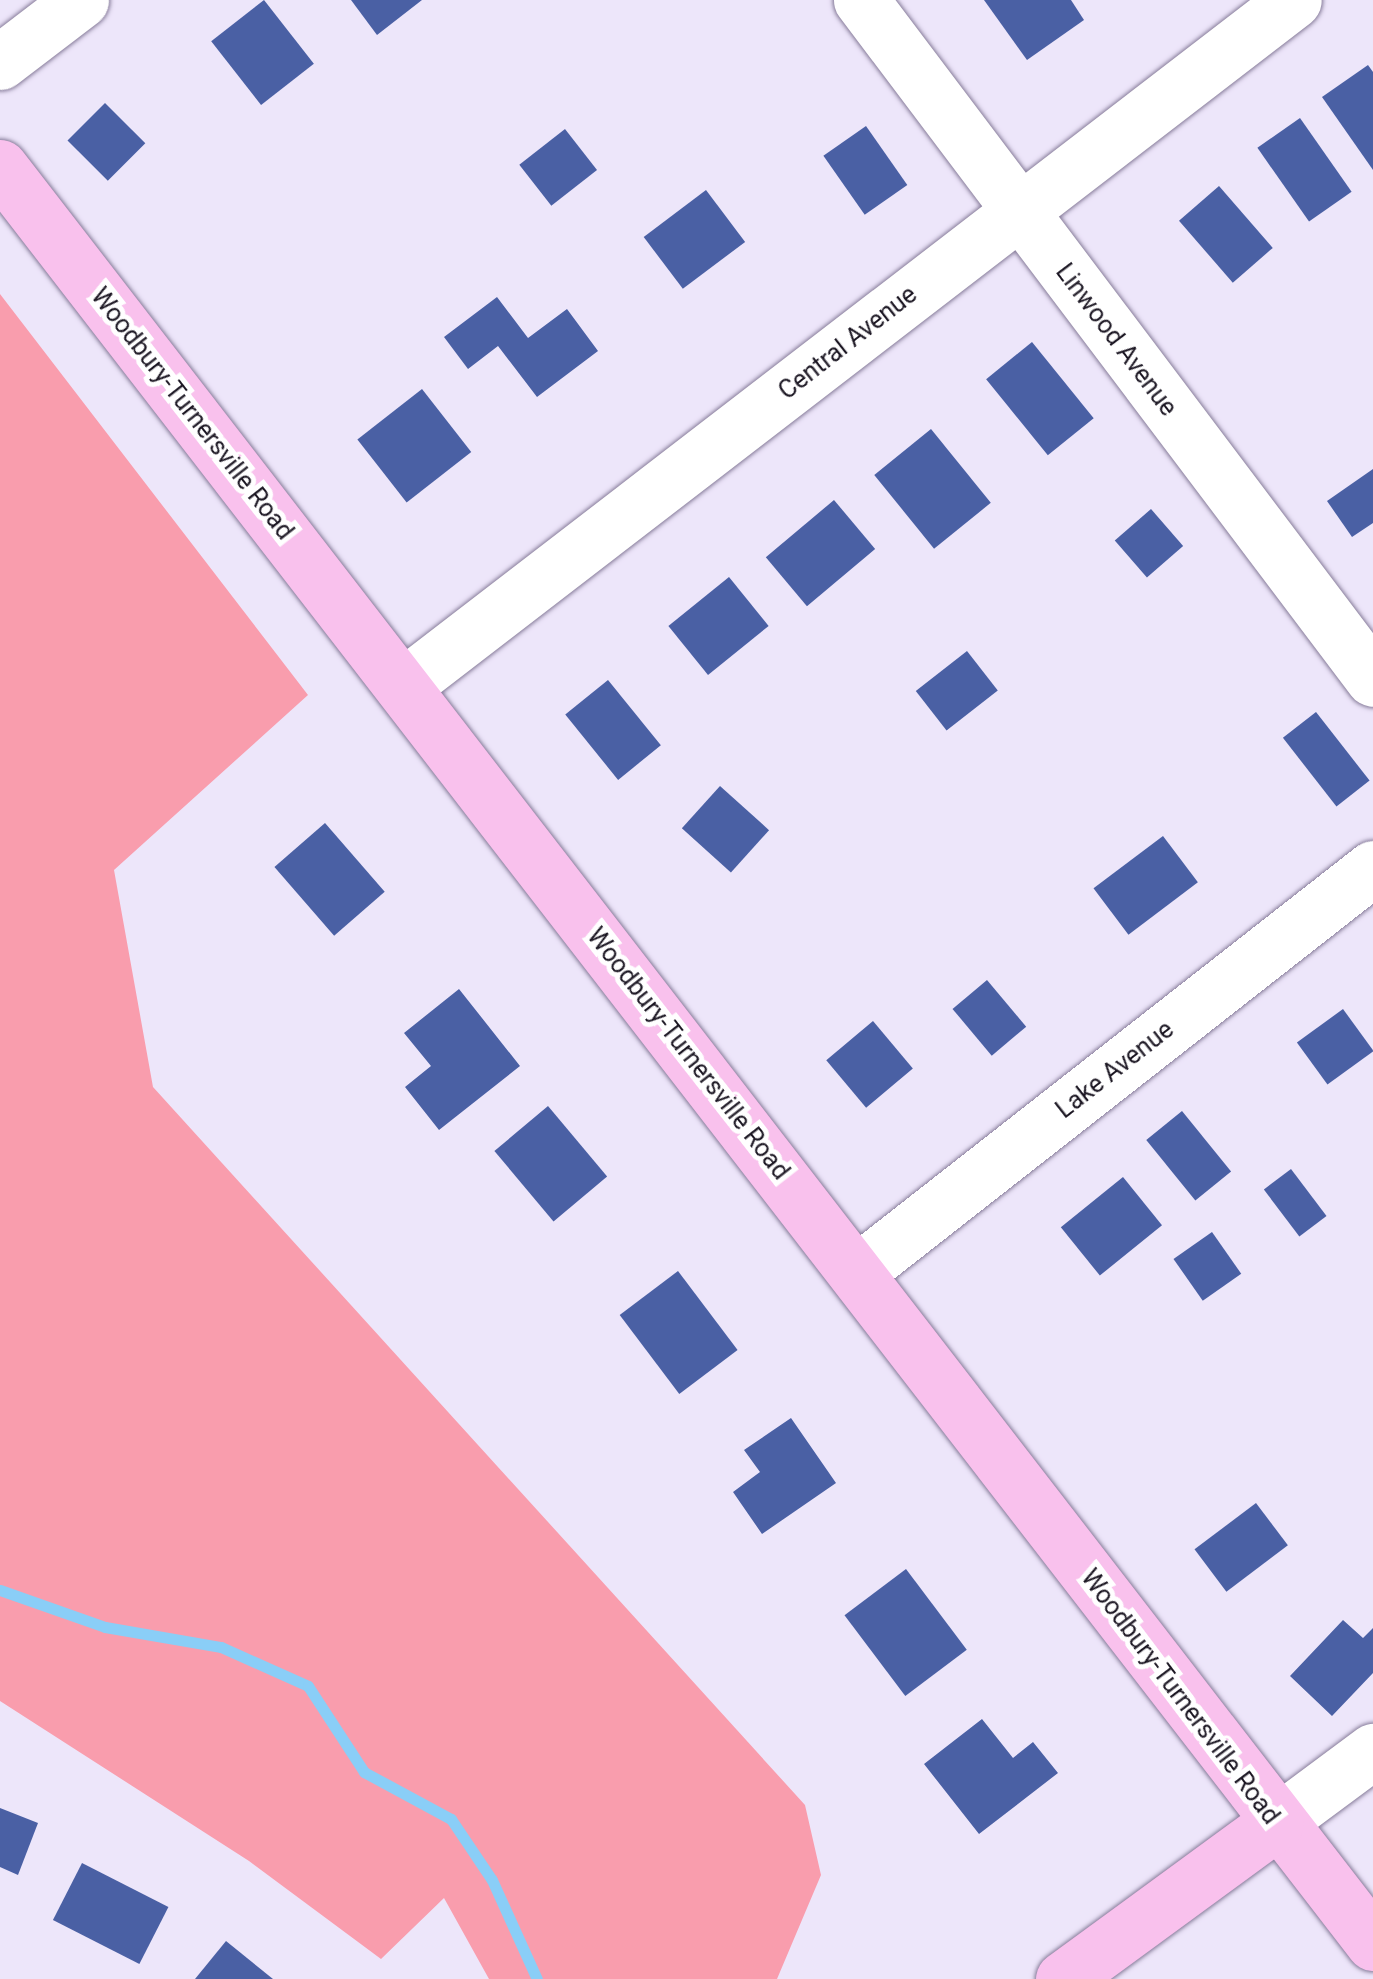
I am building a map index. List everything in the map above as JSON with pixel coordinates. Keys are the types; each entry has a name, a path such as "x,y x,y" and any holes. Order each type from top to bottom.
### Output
{"main road":[{"name":"Woodbury-Turnersville Road","path":"0,167 857,1272 1276,1823 1373,1943"},
{"path":"1063,1979 1276,1823"}],"street":[{"path":"0,62 81,0"},
{"name":"Linwood Avenue","path":"861,0 1373,679"},
{"name":"Central Avenue","path":"403,686 1294,0"},
{"name":"Lake Avenue","path":"857,1272 1373,868"},
{"path":"1276,1823 1373,1751"}],"shaded area":[{"path":"0,294 308,695 114,870 153,1087 805,1805 821,1875 777,1979 489,1979 444,1898 381,1959 249,1861 0,1701"}],"building":[{"path":"264,0 314,64 261,105 211,41"},
{"path":"351,0 422,0 377,35"},
{"path":"984,0 1071,0 1084,20 1027,60"},
{"path":"1368,65 1373,72 1373,170 1322,97"},
{"path":"105,103 145,143 108,181 68,140"},
{"path":"1300,118 1352,192 1309,222 1257,148"},
{"path":"866,126 907,185 865,215 823,156"},
{"path":"565,129 597,170 551,206 519,165"},
{"path":"1219,186 1273,248 1233,283 1179,221"},
{"path":"706,190 745,242 683,289 644,237"},
{"path":"497,297 528,338 567,309 598,351 537,397 498,346 468,369 444,337"},
{"path":"1032,342 1094,418 1048,455 986,379"},
{"path":"422,389 471,452 407,503 357,439"},
{"path":"931,429 991,503 934,549 874,475"},
{"path":"1373,469 1373,523 1352,537 1327,501"},
{"path":"834,500 875,549 807,606 766,557"},
{"path":"1151,509 1183,546 1147,577 1115,540"},
{"path":"729,577 769,626 708,675 668,626"},
{"path":"967,651 998,690 947,730 916,691"},
{"path":"608,680 661,745 618,780 565,715"},
{"path":"1316,712 1370,781 1336,806 1283,738"},
{"path":"720,786 769,830 731,873 682,828"},
{"path":"325,823 385,892 334,936 274,867"},
{"path":"1163,836 1198,882 1128,935 1094,888"},
{"path":"987,980 1026,1027 992,1056 953,1009"},
{"path":"459,989 520,1066 439,1130 405,1087 431,1066 404,1033"},
{"path":"1343,1009 1373,1051 1327,1085 1297,1043"},
{"path":"873,1021 913,1068 866,1108 826,1060"},
{"path":"548,1106 607,1176 554,1221 494,1151"},
{"path":"1182,1111 1231,1172 1195,1201 1146,1140"},
{"path":"1291,1169 1327,1216 1299,1237 1264,1189"},
{"path":"1123,1177 1162,1225 1100,1276 1061,1227"},
{"path":"1212,1232 1241,1274 1203,1301 1173,1259"},
{"path":"678,1271 738,1350 679,1394 620,1315"},
{"path":"791,1418 836,1483 762,1534 733,1492 760,1472 744,1450"},
{"path":"1256,1503 1288,1545 1226,1592 1195,1549"},
{"path":"906,1569 967,1650 905,1696 845,1615"},
{"path":"1343,1620 1363,1638 1373,1628 1373,1673 1332,1716 1290,1676"},
{"path":"982,1719 1013,1758 1033,1742 1058,1773 979,1834 924,1764"},
{"path":"0,1808 38,1823 18,1875 0,1867"},
{"path":"82,1863 168,1907 139,1964 53,1920"},
{"path":"226,1941 273,1979 195,1979"}],"waterway":[{"path":"0,1590 105,1627 221,1647 308,1686 364,1772 451,1819 492,1880 537,1979"}]}
